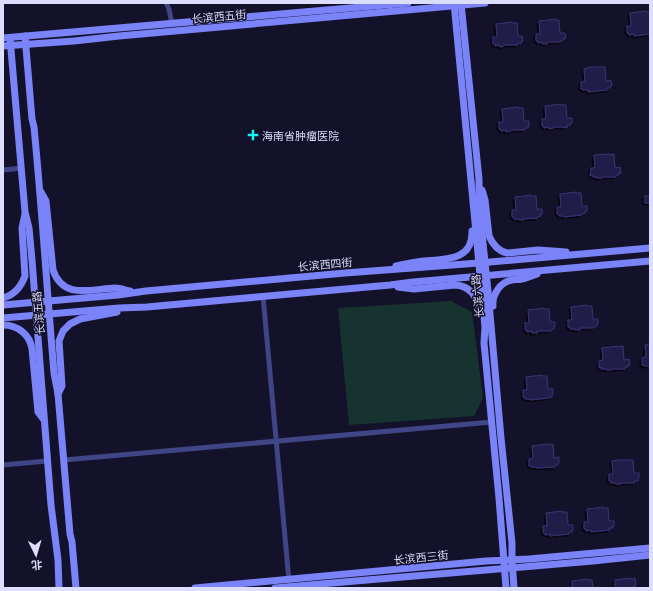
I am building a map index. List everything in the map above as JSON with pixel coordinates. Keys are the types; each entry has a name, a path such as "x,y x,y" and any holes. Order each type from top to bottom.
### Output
{"main road":[{"name":"长滨西五街","path":"7,38 408,3"},
{"name":"长滨西五街","path":"3,46 458,4 485,3"},
{"name":"长滨六路","path":"458,4 475,179 479,201 485,327 484,343 509,569 514,588"},
{"name":"长滨五路","path":"25,36 40,189 54,373 58,394 76,588"},
{"name":"长滨五路","path":"7,38 11,46 29,234 53,526 56,535 59,588"},
{"path":"475,179 485,200 491,242 502,252 507,253 538,250 588,253"},
{"path":"380,270 410,262 451,258 459,256 466,250 472,240 469,202 475,179"},
{"path":"40,189 46,201 52,266 54,274 58,280 66,287 74,291 117,288 132,292"},
{"path":"3,298 16,291 25,276 22,228 26,212"},
{"name":"长滨西四街","path":"3,305 380,270 482,263 650,248"},
{"path":"3,318 147,307 650,261"},
{"path":"492,342 495,326 493,299 498,290 503,284 512,280 523,279 547,271"},
{"name":"长滨六路","path":"483,276 492,342 511,535 508,560"},
{"path":"390,285 414,289 455,285 460,285 467,288 478,302 480,327 484,343"},
{"path":"58,394 62,386 59,341 61,334 66,327 74,321 80,319 147,307"},
{"path":"3,325 11,326 20,330 31,342 38,412 44,420"},
{"name":"长滨西三街","path":"275,588 486,561 650,548"},
{"name":"长滨西三街","path":"195,588 289,585 509,569 650,555"},
{"name":"长滨六路","path":"506,588 509,569"}],"street":[{"path":"166,3 169,9 172,24"},
{"path":"3,170 22,168"},
{"path":"264,296 289,585"},
{"path":"64,460 492,422"},
{"path":"3,465 48,461"}],"green space":[{"path":"451,301 472,312 483,398 474,416 349,425 338,308"}],"building":[{"path":"650,12 650,34 634,36 634,34 629,35 629,33 627,33 627,26 631,26 630,13"},
{"path":"559,20 560,33 565,33 566,38 561,40 561,42 547,42 547,44 542,44 542,42 538,43 538,41 536,41 536,34 540,34 539,21"},
{"path":"512,22 517,23 518,36 522,36 522,43 518,43 518,45 504,45 500,47 499,45 495,46 495,44 493,44 493,37 497,37 496,24"},
{"path":"591,67 605,67 606,81 611,80 612,86 610,86 610,88 607,88 607,90 588,92 588,90 581,89 581,82 585,81 584,69"},
{"path":"561,104 566,105 567,118 572,118 572,123 570,123 571,125 567,125 568,127 563,128 544,128 544,126 542,126 542,119 546,119 545,106"},
{"path":"518,107 523,108 524,121 529,121 528,128 525,128 525,130 511,130 506,132 506,130 501,131 501,129 499,129 499,122 503,122 502,109"},
{"path":"614,154 615,168 620,167 621,173 616,175 616,177 597,178 593,177 593,175 590,176 591,168 595,168 594,155"},
{"path":"576,192 581,193 582,206 587,206 587,211 585,211 582,215 564,217 559,216 559,214 557,214 557,207 561,207 560,194"},
{"path":"531,195 536,196 537,209 542,209 542,214 540,214 541,216 537,217 538,218 523,219 524,220 514,219 514,217 512,217 512,210 516,210 515,197"},
{"path":"645,196 650,196 650,203 645,203"},
{"path":"587,305 592,306 593,319 598,319 597,326 594,328 580,328 580,330 570,329 570,327 568,327 568,320 572,320 571,307"},
{"path":"544,308 549,309 550,322 555,322 554,329 551,331 537,331 537,333 532,333 532,331 527,332 527,330 525,330 525,323 529,323 528,310"},
{"path":"650,344 650,366 644,366 642,365 642,358 646,357 645,345"},
{"path":"623,346 624,360 629,359 630,365 625,367 625,369 606,370 601,369 601,367 599,368 599,361 603,360 602,348"},
{"path":"542,375 547,376 548,389 553,389 552,397 530,400 525,399 525,397 523,397 523,390 527,390 526,377"},
{"path":"553,444 554,458 559,457 558,465 555,465 555,467 536,468 529,466 529,459 533,458 532,446"},
{"path":"633,460 634,473 639,473 638,481 634,481 635,483 616,484 609,481 609,474 613,474 612,461"},
{"path":"603,507 608,508 609,521 614,521 614,526 612,526 613,528 609,528 610,530 591,532 591,530 586,531 586,529 584,529 584,522 588,522 587,509"},
{"path":"562,511 567,512 568,525 573,525 572,532 569,532 569,534 550,536 550,534 545,535 545,533 543,533 543,526 547,526 546,513"},
{"path":"635,578 635,587 615,587 615,580"},
{"path":"592,580 592,588 572,588 572,581"}],"place":[{"name":"海南省肿瘤医院","path":"253,135"}]}
